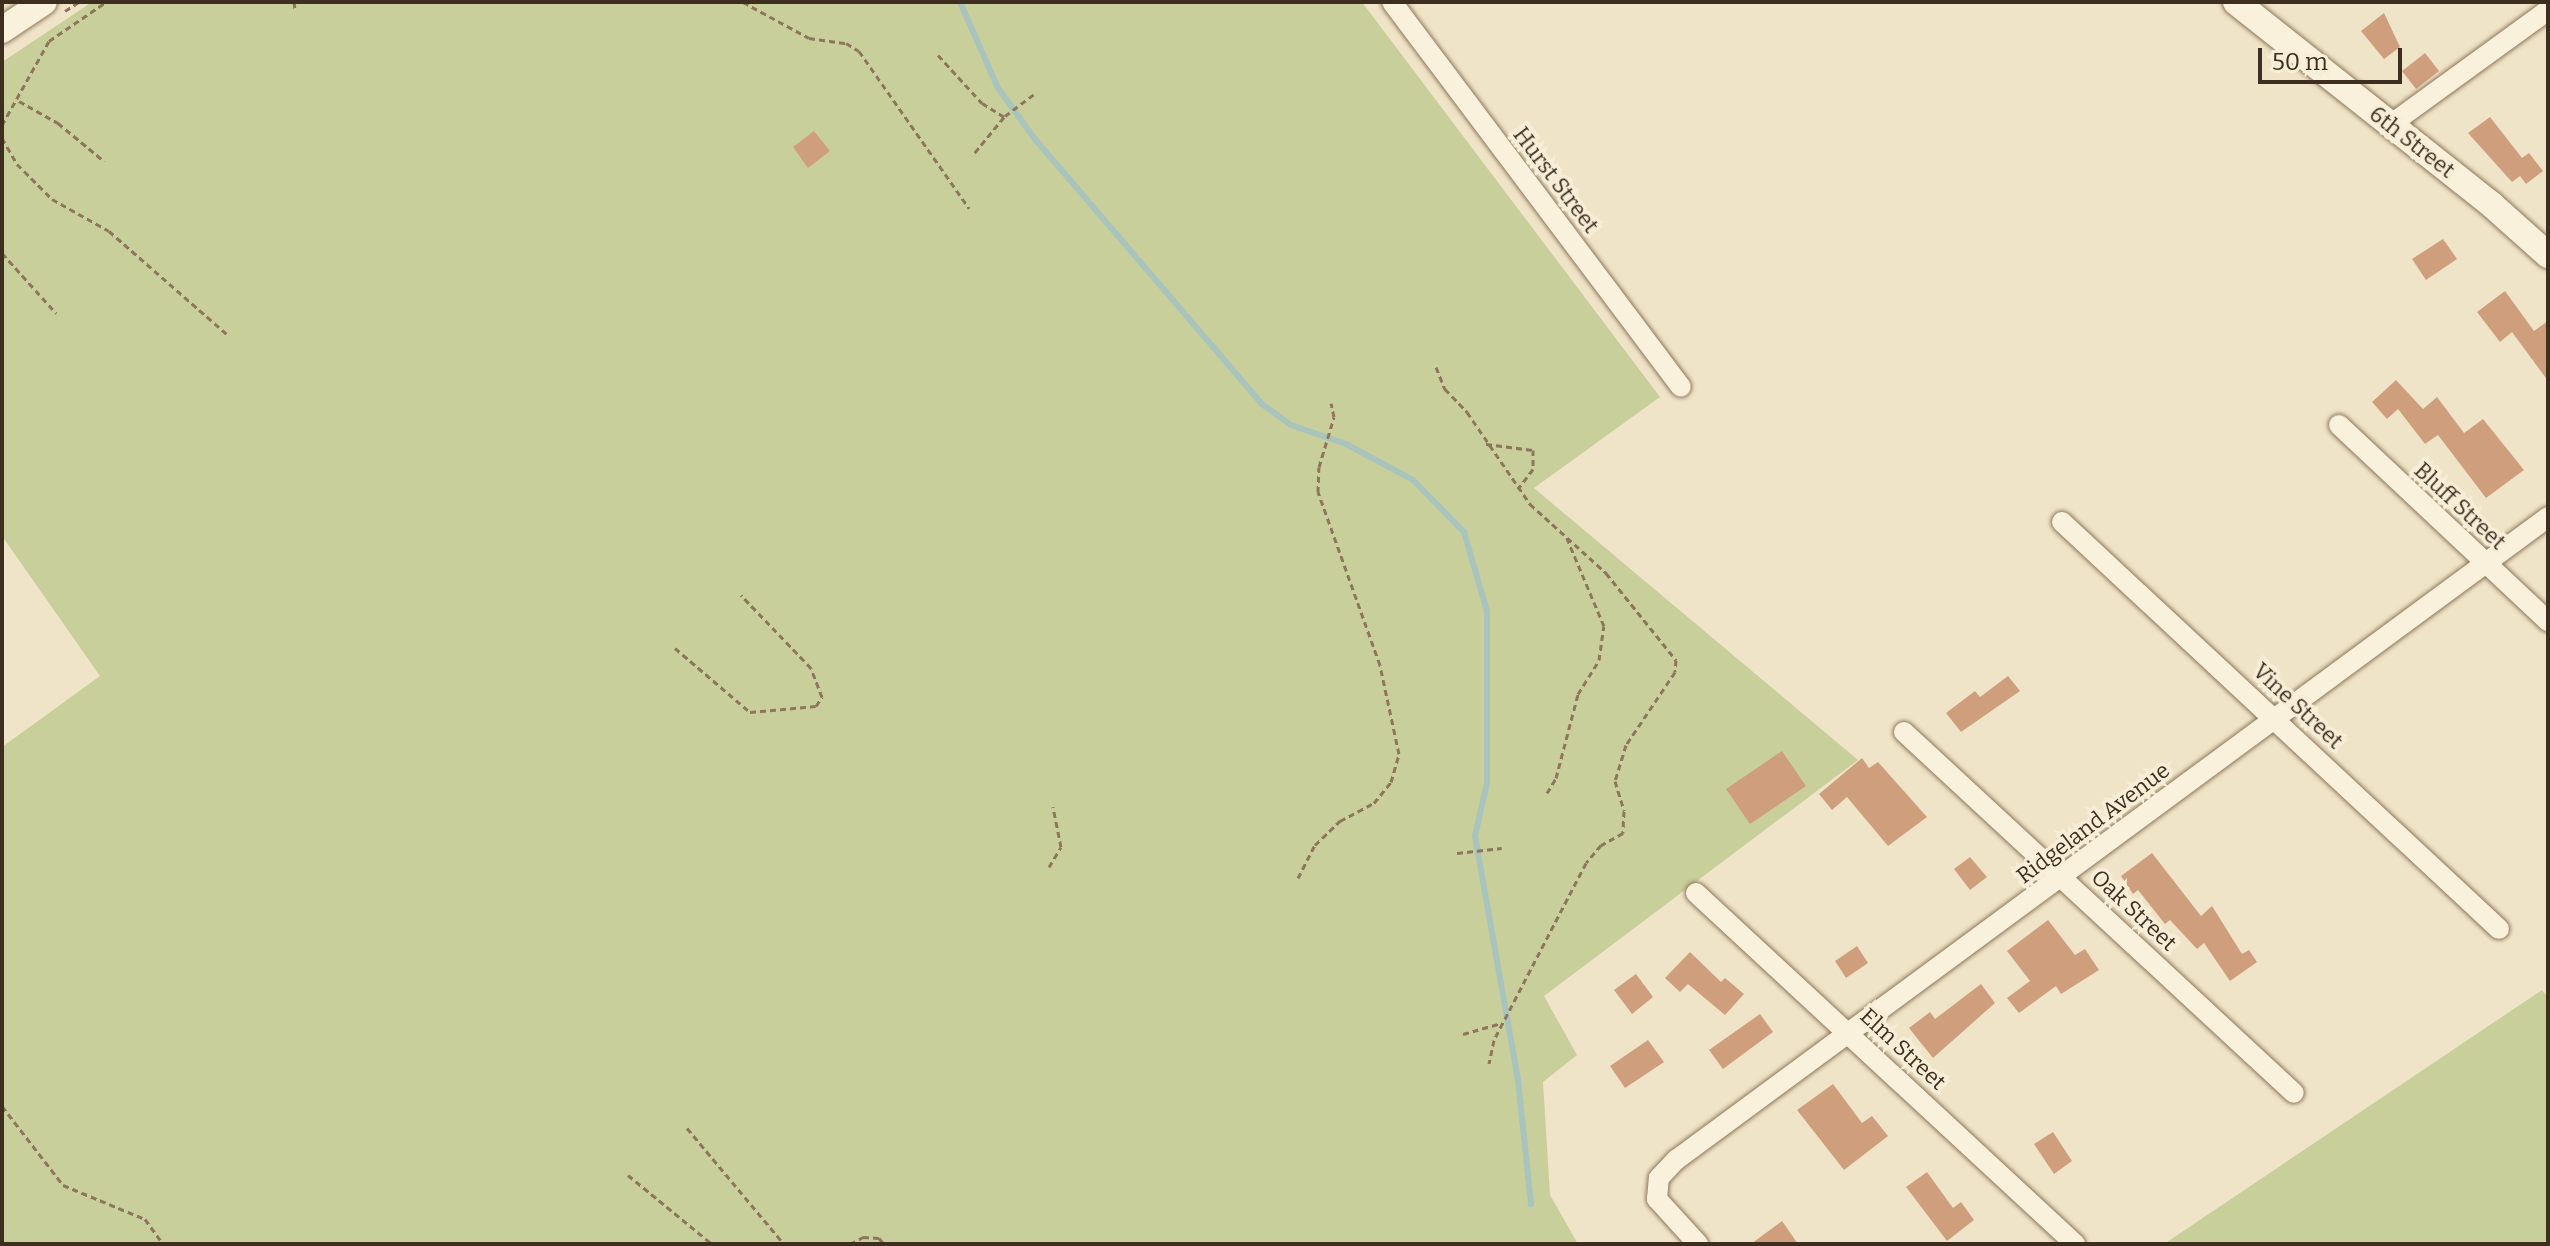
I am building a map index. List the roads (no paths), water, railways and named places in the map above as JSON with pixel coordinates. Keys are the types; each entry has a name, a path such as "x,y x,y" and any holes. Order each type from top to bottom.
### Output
{"street":[{"path":"2,30 44,2"},
{"name":"Hurst Street","path":"1392,2 1681,387"},
{"name":"6th Street","path":"2236,2 2548,255"},
{"path":"2390,125 2548,10"},
{"name":"Bluff Street","path":"2339,425 2548,621"},
{"name":"Ridgeland Avenue","path":"1698,1244 1657,1199 1659,1178 1667,1168 2548,517"},
{"name":"Vine Street","path":"2062,522 2276,717 2499,929"},
{"name":"Oak Street","path":"1904,732 2294,1093"},
{"name":"Elm Street","path":"1696,893 1850,1032 2075,1244"}],"waterway":[{"path":"960,2 998,88 1034,138 1262,404 1291,425 1346,444 1413,480 1464,532 1487,611 1487,783 1475,836 1518,1080 1531,1204"}]}
